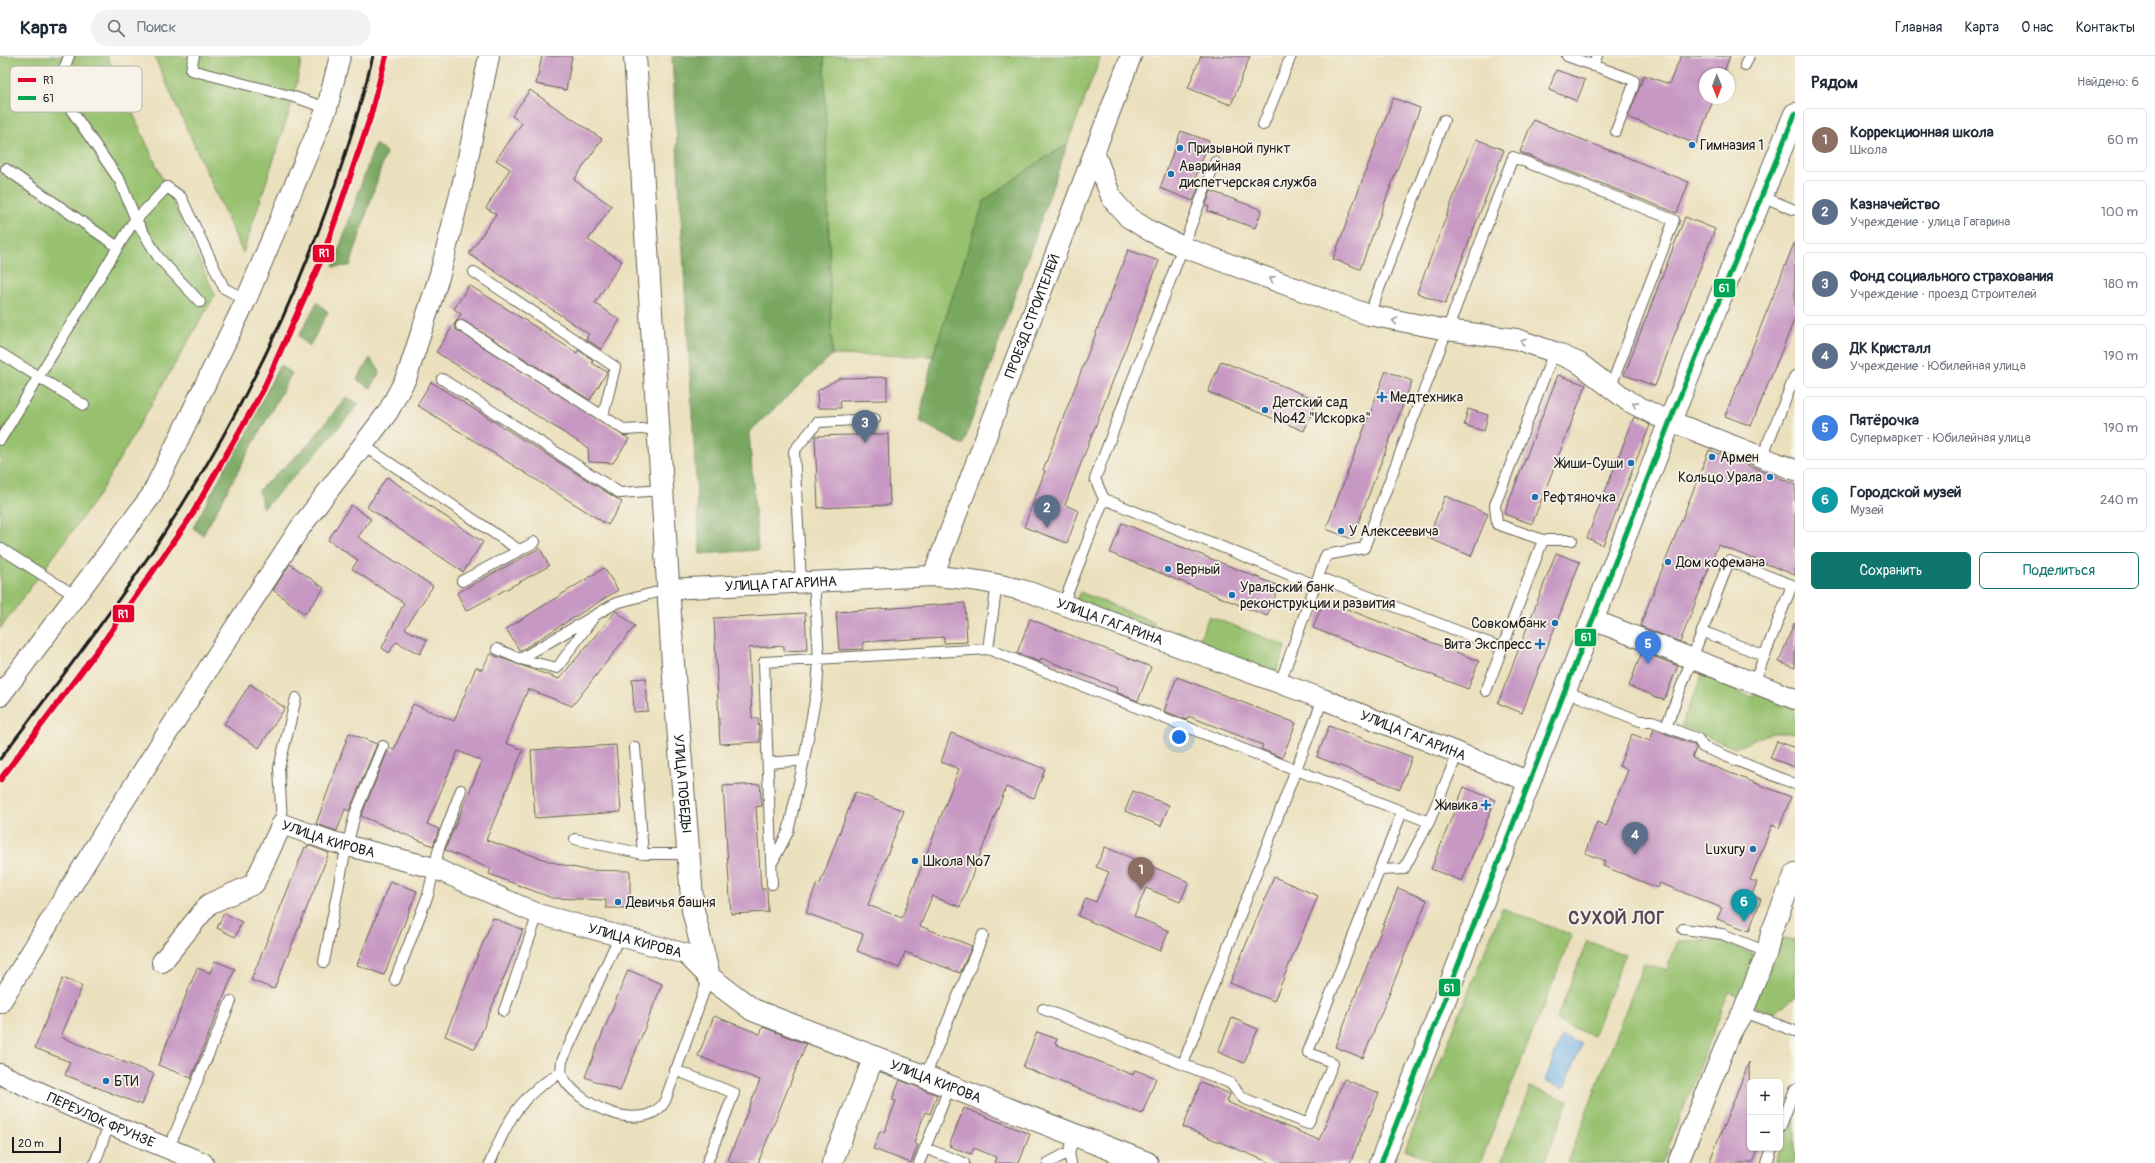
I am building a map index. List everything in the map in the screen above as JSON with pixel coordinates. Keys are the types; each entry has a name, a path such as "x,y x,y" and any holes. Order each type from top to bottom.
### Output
{"street":[{"path":"0,696 151,496 246,300 327,108 340,56"},
{"path":"0,1003 108,826 300,528 388,412 407,376 440,274 463,182 489,56"},
{"name":"УЛИЦА ПОБЕДЫ","path":"635,56 668,589 688,854 693,910 709,977"},
{"name":"ПРОЕЗД СТРОИТЕЛЕЙ","path":"933,576 1131,56"},
{"path":"1381,1163 1670,421 1795,114"},
{"path":"1094,152 1112,199 1129,218 1183,248 1369,314 1447,330 1516,339 1554,352 1579,363 1628,400 1670,421 1795,470"},
{"name":"УЛИЦА ГАГАРИНА","path":"668,589 933,576 966,578 997,583 1063,605 1323,699 1530,782"},
{"path":"1593,620 1795,699"},
{"name":"УЛИЦА КИРОВА","path":"162,962 209,904 254,884 282,824 348,846 434,868 538,914 686,954 709,977 753,1010 950,1086 1072,1143 1148,1163"},
{"path":"1678,1163 1731,1032 1743,1012 1767,952 1771,933 1795,873"},
{"path":"832,1163 874,1057"},
{"name":"ПЕРЕУЛОК ФРУНЗЕ","path":"0,1074 168,1150 203,1163"}],"lane":[{"path":"65,66 69,56"},
{"path":"194,56 191,70 294,97 327,108"},
{"path":"1263,125 1291,56"},
{"path":"1567,56 1595,61 1634,82 1634,87 1616,131"},
{"path":"73,112 120,181 136,220 158,257 200,302"},
{"path":"1369,314 1444,120"},
{"path":"1280,684 1326,555 1364,548 1513,157 1674,220 1611,386"},
{"path":"1063,605 1104,499 1095,478 1215,162"},
{"path":"6,169 118,247"},
{"path":"0,440 118,247 136,220 167,187 181,197 224,288 246,300"},
{"path":"1761,196 1795,210"},
{"path":"474,272 615,367 603,416"},
{"path":"461,326 625,430 658,428"},
{"path":"1554,352 1494,505 1497,524 1543,540 1572,540"},
{"path":"0,353 84,405"},
{"path":"1762,457 1795,376"},
{"path":"442,379 620,493 662,490"},
{"path":"772,862 788,832 804,760 816,689 819,658 808,582 794,451 818,422 875,419"},
{"path":"363,444 519,550"},
{"path":"1104,499 1317,581 1502,648"},
{"path":"1486,691 1543,540"},
{"path":"462,581 535,542"},
{"path":"0,548 76,596"},
{"path":"1666,726 1729,561 1792,585 1754,683"},
{"path":"988,649 997,583"},
{"path":"520,659 616,603 668,589"},
{"path":"497,649 520,659 557,668 595,614"},
{"path":"1702,631 1765,656"},
{"path":"772,884 764,662 988,649 1429,822"},
{"path":"1565,691 1640,721 1652,721 1666,726 1698,739 1703,747 1795,784"},
{"path":"282,824 279,768 296,698"},
{"path":"1183,1064 1323,699"},
{"path":"324,962 355,814 384,746"},
{"path":"635,747 643,854"},
{"path":"1379,870 1404,869 1429,822 1458,753"},
{"path":"768,763 804,760"},
{"path":"395,980 428,895 439,848 461,790"},
{"path":"1043,1009 1230,1083 1243,1098 1308,1124 1333,1063 1308,1052 1402,812"},
{"path":"575,839 643,854 688,854"},
{"path":"504,1010 538,914"},
{"path":"1683,930 1722,934 1767,952"},
{"path":"925,1077 983,935"},
{"path":"620,936 562,1061 564,1081 586,1101 601,1109 633,1118 648,1115 660,1109 676,1070 709,977"},
{"path":"168,1150 231,1001"},
{"path":"1743,1012 1795,1031"},
{"path":"676,1070 734,1094 708,1163"},
{"path":"490,1163 515,1110 544,1082 562,1073"},
{"path":"919,1163 950,1086"},
{"path":"1783,1120 1795,1089"},
{"path":"95,1163 109,1124"},
{"path":"1048,1163 1072,1143"},
{"path":"1071,1163 1072,1143"},
{"path":"925,1148 964,1163"},
{"path":"1767,1163 1771,1151"}],"green space":[{"path":"0,56 107,56 112,66 10,66 10,112 132,112 215,295 98,496 0,629"},
{"path":"154,56 302,56 294,97 243,253"},
{"path":"672,56 824,56 832,355 749,432 758,550 700,554"},
{"path":"824,56 1101,56 1067,145 1040,161 984,201 933,356 832,355"},
{"path":"375,144 386,152 350,266 333,267"},
{"path":"1067,145 963,445 919,421 933,356 984,201 1040,161"},
{"path":"317,302 328,312 309,347 299,336"},
{"path":"370,358 380,371 371,388 357,380"},
{"path":"280,365 292,373 203,535 193,528"},
{"path":"346,397 359,404 312,458 263,509 259,490 308,445"},
{"path":"1080,592 1154,622 1151,630 1076,600"},
{"path":"1209,616 1286,646 1274,678 1174,639 1177,631 1199,640"},
{"path":"1704,670 1735,682 1736,691 1752,697 1759,691 1795,705 1795,733 1770,733 1735,748 1681,726"},
{"path":"1502,908 1572,935 1480,1163 1437,1163 1405,1150"},
{"path":"1782,939 1795,940 1795,997 1773,1014 1752,1005"},
{"path":"1718,940 1759,956 1742,997 1729,992 1662,1163 1567,1163 1644,963 1666,971 1678,941"},
{"path":"1587,941 1625,955 1593,1036 1556,1021"},
{"path":"1530,1087 1568,1101 1544,1163 1501,1163"},
{"path":"1795,1110 1795,1163 1775,1163 1780,1151 1783,1151 1783,1142"}],"water":[{"path":"1562,1036 1582,1044 1564,1088 1545,1081"}],"building":[{"path":"542,56 572,56 566,90 536,84"},
{"path":"1201,56 1250,56 1231,105 1188,88"},
{"path":"1681,56 1730,56 1725,68 1699,68 1699,104 1712,104 1696,144 1628,117 1644,75 1669,84"},
{"path":"1556,70 1585,80 1577,101 1549,90"},
{"path":"530,90 602,139 574,180 612,206 588,240 622,261 595,303 620,320 601,349 586,339 589,334 469,254 496,214 486,208 510,169 496,160 522,123 512,116"},
{"path":"1393,98 1420,108 1360,269 1333,259"},
{"path":"1533,120 1689,182 1677,213 1520,152"},
{"path":"1181,131 1209,141 1193,184 1199,186 1193,201 1160,188"},
{"path":"1476,139 1504,150 1445,304 1417,293"},
{"path":"1211,191 1262,210 1255,228 1208,211 1209,207 1206,205"},
{"path":"1685,217 1715,229 1655,386 1624,375"},
{"path":"1795,241 1795,318 1751,426 1725,416"},
{"path":"1128,250 1159,261 1065,505 1079,511 1067,543 1024,527 1045,471 1043,470"},
{"path":"469,285 577,353 578,350 593,360 592,363 607,372 590,400 464,321 458,320 455,323 461,314 454,309"},
{"path":"455,323 455,329 458,331 629,439 613,463 589,462 588,448 436,352"},
{"path":"1221,361 1317,400 1304,431 1208,392"},
{"path":"1386,371 1412,381 1352,539 1326,529"},
{"path":"1558,375 1586,385 1532,524 1504,514"},
{"path":"887,377 887,400 840,401 841,408 818,408 817,391 840,378"},
{"path":"431,382 622,502 608,525 417,405"},
{"path":"1468,409 1488,415 1484,431 1464,425"},
{"path":"1634,417 1650,425 1603,545 1587,538"},
{"path":"888,434 890,505 818,508 815,436"},
{"path":"1709,450 1795,484 1795,575 1718,545 1680,642 1640,626"},
{"path":"387,477 483,542 463,572 367,507"},
{"path":"1445,496 1488,514 1471,556 1428,538"},
{"path":"351,505 371,519 358,537 433,586 405,629 427,640 420,654 396,642 389,653 382,648 404,603 352,569 358,560 328,540"},
{"path":"1122,523 1279,586 1267,616 1110,553"},
{"path":"540,548 549,566 466,611 457,593"},
{"path":"1556,553 1580,562 1522,713 1498,703"},
{"path":"290,564 324,588 305,614 273,590"},
{"path":"604,568 618,590 520,651 506,629"},
{"path":"1324,600 1479,661 1468,689 1313,628"},
{"path":"965,603 967,642 944,643 944,637 863,642 863,649 839,650 836,612"},
{"path":"616,611 635,626 572,706 528,689 506,743 523,750 486,840 552,862 585,870 630,871 630,908 606,908 606,900 552,898 489,874 491,869 445,850 482,761 458,751 427,824 439,829 433,846 361,816 389,748 394,750 413,704 454,721 476,667 482,670 490,654 559,679"},
{"path":"805,613 807,650 784,651 784,646 749,648 752,718 758,718 760,742 720,744 714,618"},
{"path":"1030,619 1151,667 1138,701 1116,692 1117,688 1041,658 1040,662 1017,653"},
{"path":"1794,623 1795,624 1795,668 1779,662"},
{"path":"1642,652 1678,666 1664,700 1629,686"},
{"path":"1177,677 1296,723 1282,758 1261,749 1263,745 1188,716 1187,720 1164,711"},
{"path":"646,678 648,711 634,712 632,679"},
{"path":"250,684 285,708 259,748 224,724"},
{"path":"1329,726 1412,757 1400,789 1317,757"},
{"path":"1654,729 1694,745 1696,748 1692,758 1791,797 1779,828 1772,825 1750,880 1757,882 1752,895 1761,899 1749,931 1717,919 1722,908 1660,883 1658,888 1603,866 1605,861 1585,853 1597,822 1606,826 1628,770 1619,766 1632,734 1650,741"},
{"path":"349,733 377,744 349,811 345,809 337,831 316,824"},
{"path":"951,733 1045,769 1034,798 1006,787 960,907 932,896 920,926 972,946 960,973 905,952 899,968 857,951 863,934 806,913 817,883 820,884 855,792 904,811 868,905 902,918 959,769 941,762"},
{"path":"1777,741 1795,748 1795,767 1770,758"},
{"path":"616,745 621,812 535,818 531,750"},
{"path":"760,784 762,806 756,807 761,889 767,889 768,912 731,914 723,786"},
{"path":"1464,787 1495,800 1462,881 1431,869"},
{"path":"1133,791 1169,805 1161,826 1125,811"},
{"path":"308,845 329,853 274,989 251,980 305,847 307,848"},
{"path":"1105,847 1189,882 1180,902 1146,888 1134,916 1169,931 1160,951 1078,916 1086,898 1096,902 1109,872 1096,867"},
{"path":"1274,877 1318,896 1274,1001 1230,983"},
{"path":"390,881 417,891 384,975 357,965"},
{"path":"1398,888 1427,900 1363,1058 1335,1047"},
{"path":"224,913 242,922 235,937 217,928"},
{"path":"493,918 523,930 475,1049 445,1036"},
{"path":"215,961 235,969 191,1078 158,1065 197,968 210,973"},
{"path":"628,970 662,984 620,1091 585,1077"},
{"path":"63,978 82,986 61,1037 154,1074 142,1105 65,1075 70,1062 35,1048"},
{"path":"714,1016 760,1034 763,1027 806,1044 758,1163 727,1163 760,1080 698,1056"},
{"path":"1232,1018 1258,1029 1244,1063 1218,1052"},
{"path":"1037,1032 1057,1039 1055,1044 1133,1075 1135,1070 1156,1078 1142,1114 1023,1067"},
{"path":"1749,1062 1749,1079 1747,1079 1747,1151 1757,1151 1752,1163 1709,1163"},
{"path":"1344,1079 1379,1093 1350,1163 1271,1163 1183,1127 1201,1082 1230,1094 1227,1102 1319,1140"},
{"path":"900,1080 937,1095 930,1114 925,1112 914,1143 918,1145 911,1163 873,1149 880,1131 884,1133 896,1101 892,1100"},
{"path":"964,1108 1030,1134 1019,1163 994,1163 996,1157 974,1148 971,1154 949,1146"}],"railway":[{"path":"0,759 92,637 158,542 211,457 241,403 269,348 317,234 357,116 373,56"},
{"path":"0,780 105,640 190,518 263,390 323,256 370,118 386,56"}],"transit line":[{"name":"R1","path":"0,780 105,640 190,518 263,390 323,256 370,118 386,56"},
{"name":"61","path":"1381,1163 1670,421 1795,114"}],"place":[{"name":"Гимназия 1","path":"1692,145"},
{"name":"Призывной пункт","path":"1180,148"},
{"name":"Аварийная диспетчерская служба","path":"1171,174"},
{"name":"Медтехника","path":"1382,397"},
{"name":"Детский сад №42 \"Искорка\"","path":"1265,410"},
{"name":"Фонд социального страхования","path":"865,443"},
{"name":"Армен","path":"1712,457"},
{"name":"Жиши-Суши","path":"1631,463"},
{"name":"Кольцо Урала","path":"1770,477"},
{"name":"Рефтяночка","path":"1535,497"},
{"name":"Казначейство","path":"1047,528"},
{"name":"У Алексеевича","path":"1341,531"},
{"name":"Дом кофемана","path":"1668,562"},
{"name":"Верный","path":"1168,569"},
{"name":"Уральский банк реконструкции и развития","path":"1232,595"},
{"name":"Совкомбанк","path":"1555,623"},
{"name":"Вита Экспресс","path":"1540,644"},
{"name":"Пятёрочка","path":"1648,664"},
{"name":"Живика","path":"1486,805"},
{"name":"Luxury","path":"1753,849"},
{"name":"ДК Кристалл","path":"1635,855"},
{"name":"Школа №7","path":"915,861"},
{"name":"Коррекционная школа","path":"1141,890"},
{"name":"Девичья башня","path":"618,902"},
{"name":"Городской музей","path":"1744,922"},
{"name":"БТИ","path":"106,1081"}],"district":[{"name":"СУХОЙ ЛОГ","path":"1617,918"}]}
